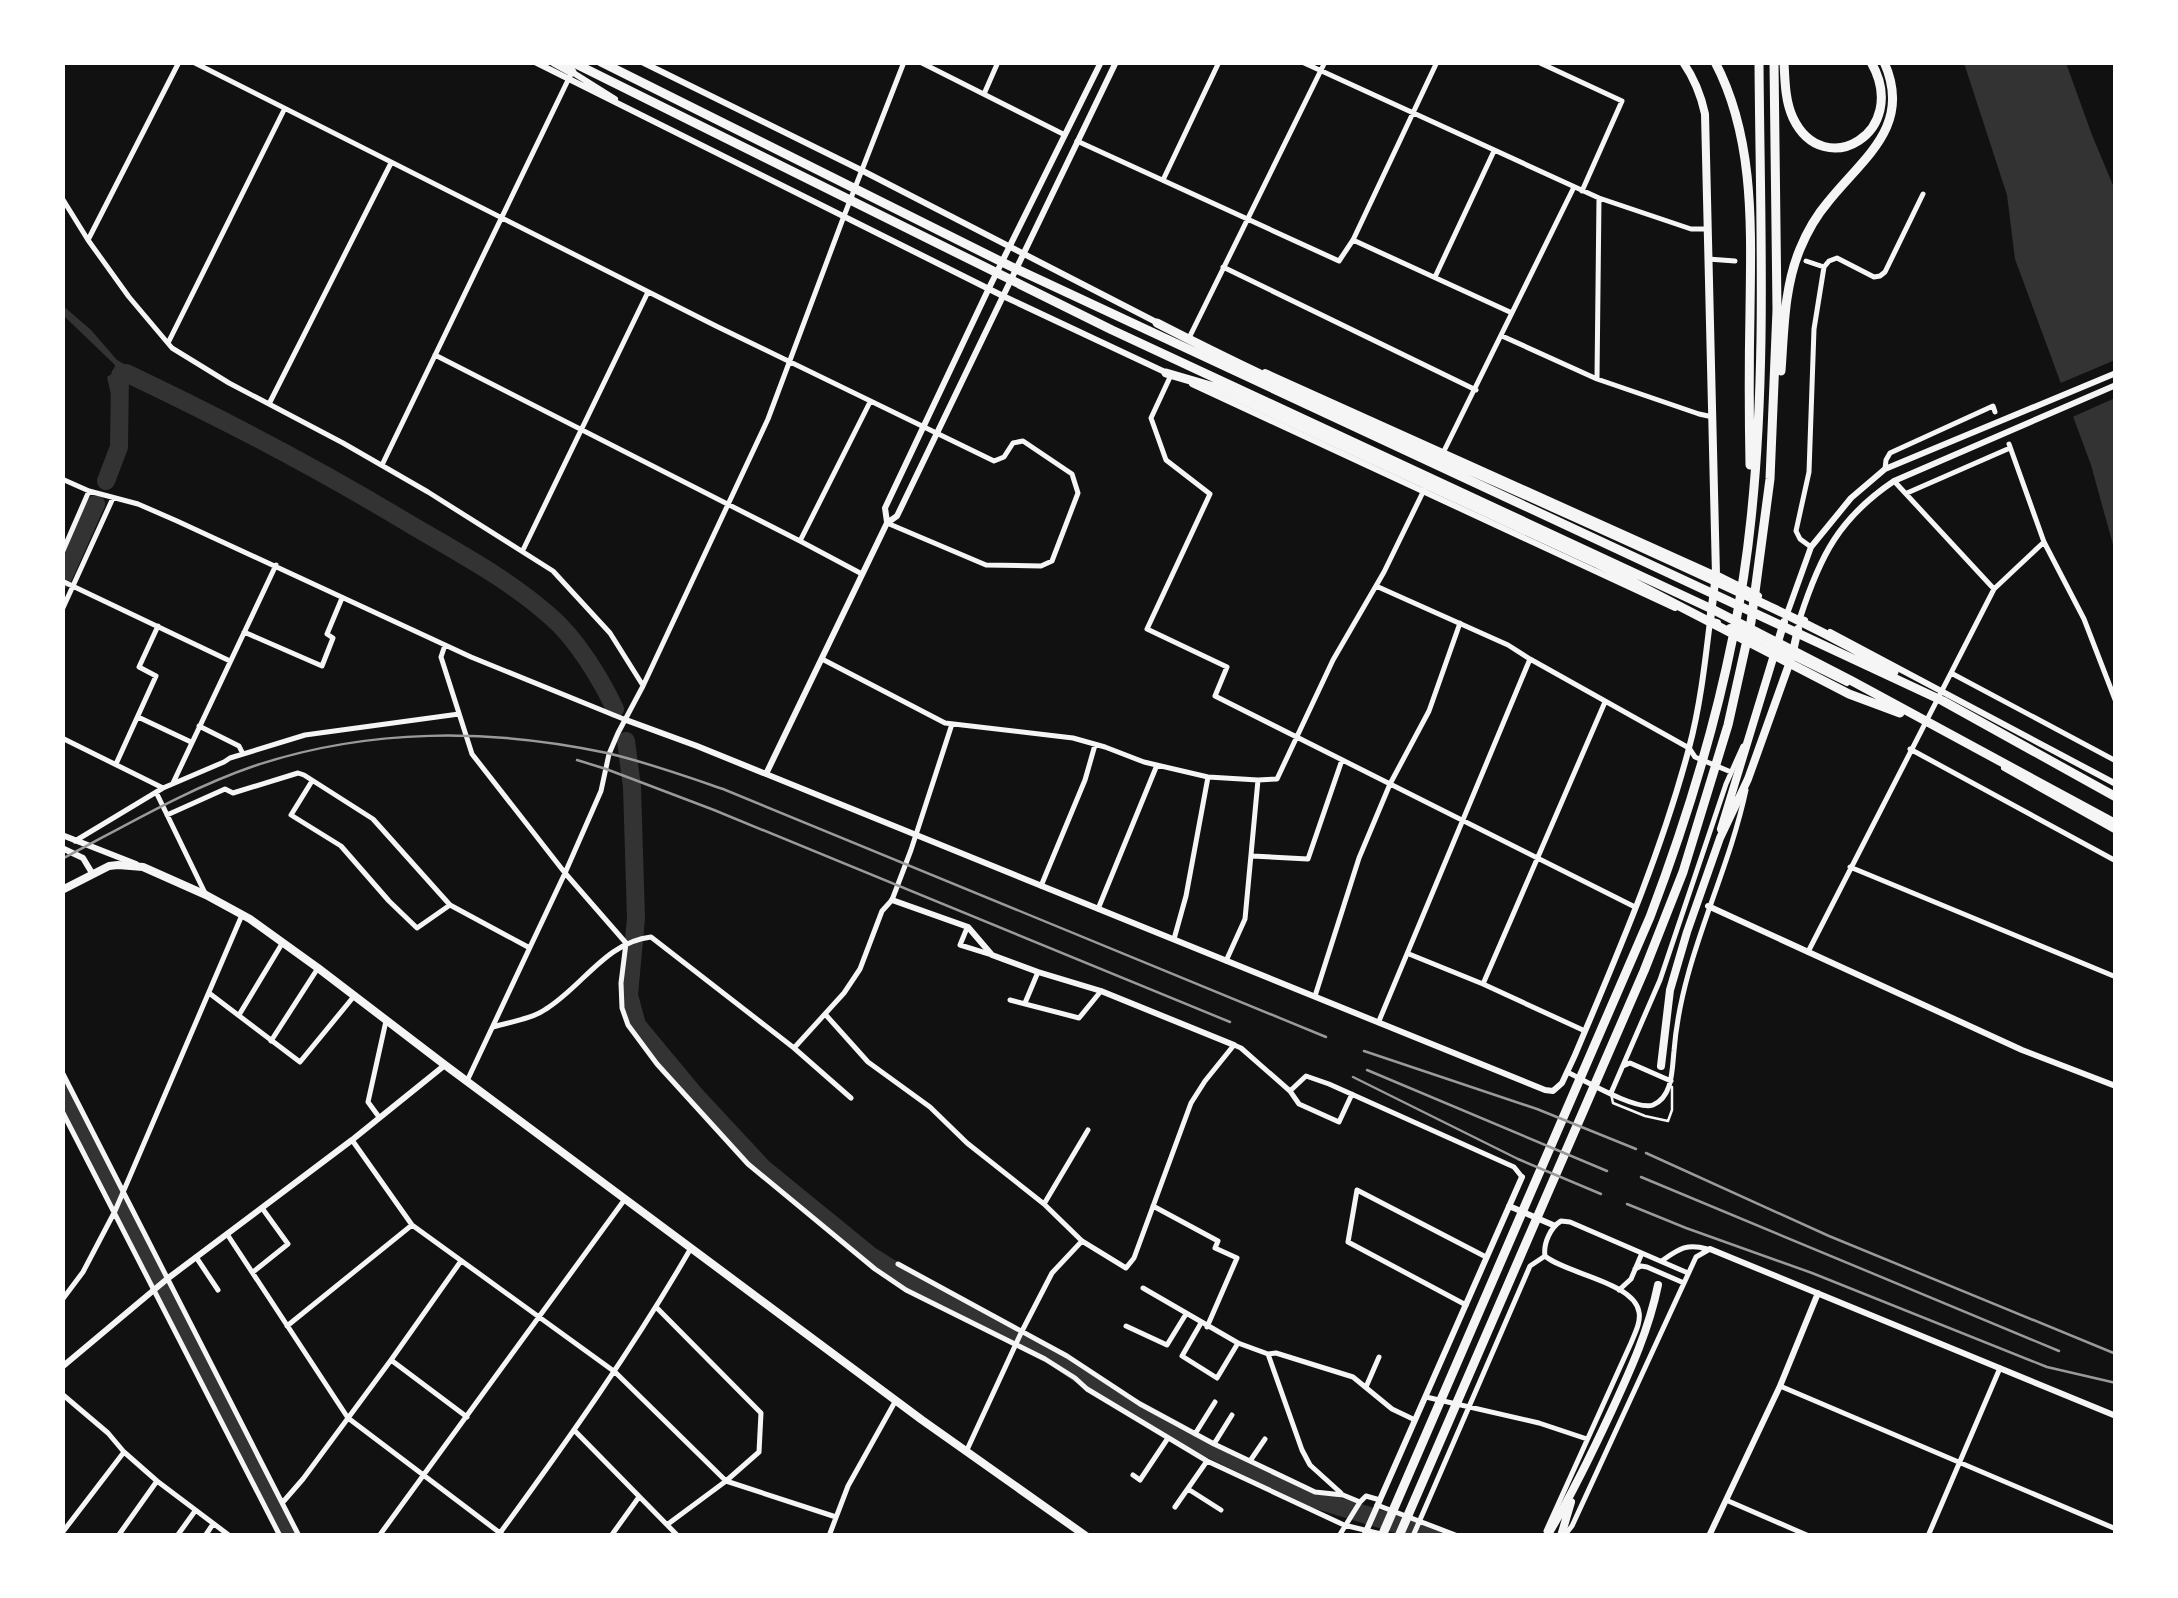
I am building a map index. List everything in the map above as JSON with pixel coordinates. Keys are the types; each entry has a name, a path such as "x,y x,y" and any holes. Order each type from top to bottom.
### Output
{"highway":[{"path":"554,62 1094,321 1714,610 2116,828"},
{"path":"600,62 1079,298 1942,697"},
{"path":"1715,62 1736,117 1749,193 1752,518"},
{"path":"1383,1536 1656,900 1686,818 1714,720 1746,562 1757,450 1761,326 1759,62"},
{"path":"1770,479 1776,310 1774,62"},
{"path":"1784,62 1789,107 1797,125 1810,140 1836,148 1863,138 1879,115 1882,94 1871,62"},
{"path":"1399,1536 1609,1053 1683,872 1728,725 1751,622 1794,265 1816,218 1884,134 1894,99 1884,62"},
{"path":"1157,323 1300,394 1775,609 1860,652 2116,796"},
{"path":"1169,374 1214,387 1598,564 1849,694 1927,724"}],"main road":[{"path":"1683,62 1702,99 1705,114 1716,575 1710,621 1760,638 1792,656"},
{"path":"1661,1066 1670,990 1687,932 1720,838 1748,780 1792,656 1800,618 1716,575"},
{"path":"1720,838 1788,612"},
{"path":"62,890 118,865 143,867 242,915 355,995 966,1452 1086,1536"},
{"path":"1546,1536 1574,1493 1647,1329 1658,1285"},
{"path":"1563,1536 1574,1493"}],"street":[{"path":"88,240 179,62"},
{"path":"193,62 648,292 994,461 1004,456 1013,443 1023,441 1072,474 1078,493 1052,561 1041,566 986,566 887,523"},
{"path":"62,480 138,504 445,645 626,720 1546,1090 1562,1083 1653,862 1699,706 1710,621 1625,587 1003,296 646,118 572,69 535,62"},
{"path":"642,62 1189,339 1716,575"},
{"path":"466,1081 601,791 609,754 768,419 904,62"},
{"path":"920,62 1065,136"},
{"path":"984,94 998,62"},
{"path":"887,523 885,508 1101,62"},
{"path":"766,774 887,523 897,516 1116,62"},
{"path":"1163,180 1220,62"},
{"path":"1302,62 1582,191 1690,229 1707,228"},
{"path":"1189,339 1325,62"},
{"path":"1077,141 1340,261 1437,62"},
{"path":"1538,62 1622,101 1582,191"},
{"path":"382,465 572,69"},
{"path":"168,343 284,110"},
{"path":"1435,278 1494,150"},
{"path":"268,404 390,163"},
{"path":"822,659 945,723 1073,738 1208,777 1277,779 1334,660 1476,390 1574,187"},
{"path":"1811,546 1800,540 1796,531 1809,472 1814,329 1824,268 1829,260 1837,258 1880,276 1923,194"},
{"path":"62,198 129,297 168,343 207,371 382,465 553,571 610,633 642,686"},
{"path":"1597,379 1600,198"},
{"path":"1353,240 1512,313"},
{"path":"1708,259 1735,261"},
{"path":"1806,261 1824,268"},
{"path":"1223,267 1476,390"},
{"path":"523,550 648,292"},
{"path":"1502,336 1597,379 1713,417"},
{"path":"435,355 862,574"},
{"path":"1788,612 1811,546 1851,498 1885,470 2116,373"},
{"path":"1169,374 1151,418 1166,460 1210,494 1148,629 1227,667 1216,696 1635,907"},
{"path":"2116,385 1894,481 1875,494 1827,547 1800,618 1850,641 1942,697 2116,784"},
{"path":"800,541 870,402"},
{"path":"1885,470 1890,453 1993,406 1995,412"},
{"path":"1906,494 2009,446 2044,542 2084,619 2116,702"},
{"path":"1894,481 1994,589"},
{"path":"62,553 89,491"},
{"path":"62,610 68,583 113,498"},
{"path":"1808,952 1994,589 2044,542"},
{"path":"173,783 276,565"},
{"path":"68,583 230,661"},
{"path":"1376,586 1508,644 1689,748 1695,757 1731,772"},
{"path":"244,632 322,666 334,638 327,634 343,597"},
{"path":"1315,996 1359,858 1390,784 1429,711 1460,623"},
{"path":"116,764 156,676 138,667 158,626"},
{"path":"445,645 441,657 472,754 565,873 627,942"},
{"path":"1792,656 1927,724"},
{"path":"1379,1021 1530,659"},
{"path":"1951,673 2116,760"},
{"path":"1483,984 1605,702"},
{"path":"76,840 173,783 226,766 230,758 306,735 459,714"},
{"path":"138,717 190,742"},
{"path":"794,1048 844,993 860,968 882,911 892,900 952,724"},
{"path":"199,726 240,746 243,754"},
{"path":"62,738 160,790 167,815 206,895"},
{"path":"1610,1093 1660,980 1731,772 1747,742"},
{"path":"1041,886 1095,744"},
{"path":"1910,750 2116,861"},
{"path":"1251,856 1308,859 1342,760"},
{"path":"1098,909 1156,765"},
{"path":"167,815 225,788 233,793 298,773 374,818 450,905 528,947"},
{"path":"1174,939 1208,777"},
{"path":"312,780 290,815 340,846 388,901 418,928 450,905"},
{"path":"1226,961 1245,919 1258,780"},
{"path":"1568,1072 1642,1106 1650,1106 1663,1097 1671,1080 1680,1002 1748,780"},
{"path":"233,784 242,790"},
{"path":"62,835 143,867"},
{"path":"62,848 82,858 92,874"},
{"path":"1850,867 2116,977"},
{"path":"892,900 968,927 992,955"},
{"path":"1708,906 2022,1050 2115,1083"},
{"path":"62,1300 83,1272 116,1209 242,915"},
{"path":"968,927 960,945 1101,991 1238,1046 1290,1091 1299,1104 1339,1122 1352,1094"},
{"path":"492,1027 545,1011 627,942 651,937 794,1048 851,1098"},
{"path":"239,1015 283,942"},
{"path":"627,942 622,1008 628,1025 657,1064 748,1164 891,1279 1045,1359 1087,1389 1207,1461 1344,1525 1383,1536"},
{"path":"1408,954 1585,1031"},
{"path":"272,1041 318,968"},
{"path":"1025,1004 1038,972"},
{"path":"1010,1000 1079,1018 1101,991"},
{"path":"208,993 300,1062 355,995"},
{"path":"825,1014 868,1062 930,1107 1082,1241 1126,1268 1134,1258 1192,1103 1205,1081 1238,1046"},
{"path":"379,1117 368,1102 386,1019"},
{"path":"1621,1068 1630,1063 1671,1080"},
{"path":"62,1368 166,1280 445,1066"},
{"path":"62,1072 299,1536"},
{"path":"1290,1091 1306,1076 1329,1084 1514,1167 1522,1177 1365,1532"},
{"path":"62,1111 116,1209 280,1536"},
{"path":"1044,1204 1088,1130"},
{"path":"352,1140 412,1225 615,1372 726,1481 836,1516"},
{"path":"1466,1304 1348,1242 1357,1190 1486,1257"},
{"path":"380,1536 625,1199"},
{"path":"1153,1206 1218,1241 1216,1248 1237,1258 1204,1325 1182,1356 1216,1378 1238,1343"},
{"path":"1509,1206 1554,1226"},
{"path":"252,1272 288,1244 262,1208"},
{"path":"1544,1256 1554,1226 1561,1221 1570,1222 1688,1274"},
{"path":"288,1326 412,1225"},
{"path":"227,1234 348,1418 501,1535 615,1372 691,1248"},
{"path":"966,1452 1052,1273 1082,1241"},
{"path":"1661,1261 1694,1245 1710,1249 2116,1416"},
{"path":"1563,1536 1579,1510 1696,1257 1710,1249"},
{"path":"1619,1290 1631,1279 1642,1253"},
{"path":"1544,1256 1619,1290 1635,1301 1640,1318 1546,1536"},
{"path":"1413,1536 1530,1266 1544,1256"},
{"path":"196,1257 218,1290"},
{"path":"283,1502 461,1261"},
{"path":"898,1264 1068,1356 1194,1434 1316,1492 1343,1495"},
{"path":"1635,1269 1647,1267 1684,1283"},
{"path":"1143,1288 1238,1343 1353,1377 1392,1408 1415,1420"},
{"path":"1708,1536 1780,1386 1818,1293"},
{"path":"657,1308 761,1413 760,1452 668,1524"},
{"path":"1126,1326 1166,1344 1186,1314"},
{"path":"1268,1354 1310,1465 1343,1495 1359,1503"},
{"path":"1366,1387 1378,1357"},
{"path":"391,1360 467,1416"},
{"path":"1928,1536 2000,1367"},
{"path":"1780,1386 2116,1529"},
{"path":"62,1394 157,1480 230,1536"},
{"path":"1425,1397 1539,1423 1587,1440"},
{"path":"829,1536 848,1486 896,1400"},
{"path":"1194,1434 1216,1402"},
{"path":"1214,1444 1232,1415"},
{"path":"574,1431 678,1536"},
{"path":"1133,1475 1140,1480 1168,1438"},
{"path":"1250,1462 1265,1438"},
{"path":"62,1534 124,1452"},
{"path":"1176,1507 1207,1461"},
{"path":"118,1536 157,1480"},
{"path":"1188,1489 1221,1510"},
{"path":"1339,1536 1366,1496 1458,1536"},
{"path":"611,1536 639,1497"},
{"path":"1726,1500 1809,1536"},
{"path":"177,1536 195,1512"},
{"path":"205,1536 214,1524"}],"lane":[{"path":"1610,1093 1613,1102 1668,1122 1672,1110 1671,1080"}],"shaded area":[{"path":"1964,63 2066,63 2115,190 2115,552 2091,465 2015,259 2007,195"},
{"path":"62,305 117,360 145,376 143,385 125,381 126,396 112,399 107,377 115,365 64,316"}],"pier":[{"path":"2115,360 2115,398 2068,419 2056,385"}],"waterway":[{"path":"126,373 335,481 516,589 569,636 615,709"},
{"path":"106,481 119,447 120,375"},
{"path":"62,580 96,504"},
{"path":"626,741 632,787 636,918 629,995 637,1025 763,1168 871,1256 926,1290 1054,1357 1107,1393 1314,1499 1436,1536"},
{"path":"62,1094 289,1536"}],"railway":[{"path":"62,859 205,786 297,754 341,744 429,736 519,739 563,745 607,753 723,789 1326,1037"},
{"path":"577,760 714,810 1230,1022"},
{"path":"1364,1051 1537,1109 1636,1149"},
{"path":"1367,1070 1607,1171"},
{"path":"1353,1077 1518,1159 1601,1194"},
{"path":"1646,1153 1829,1236 2116,1354"},
{"path":"1641,1177 2059,1351"},
{"path":"1627,1204 2047,1367 2116,1383"}]}
